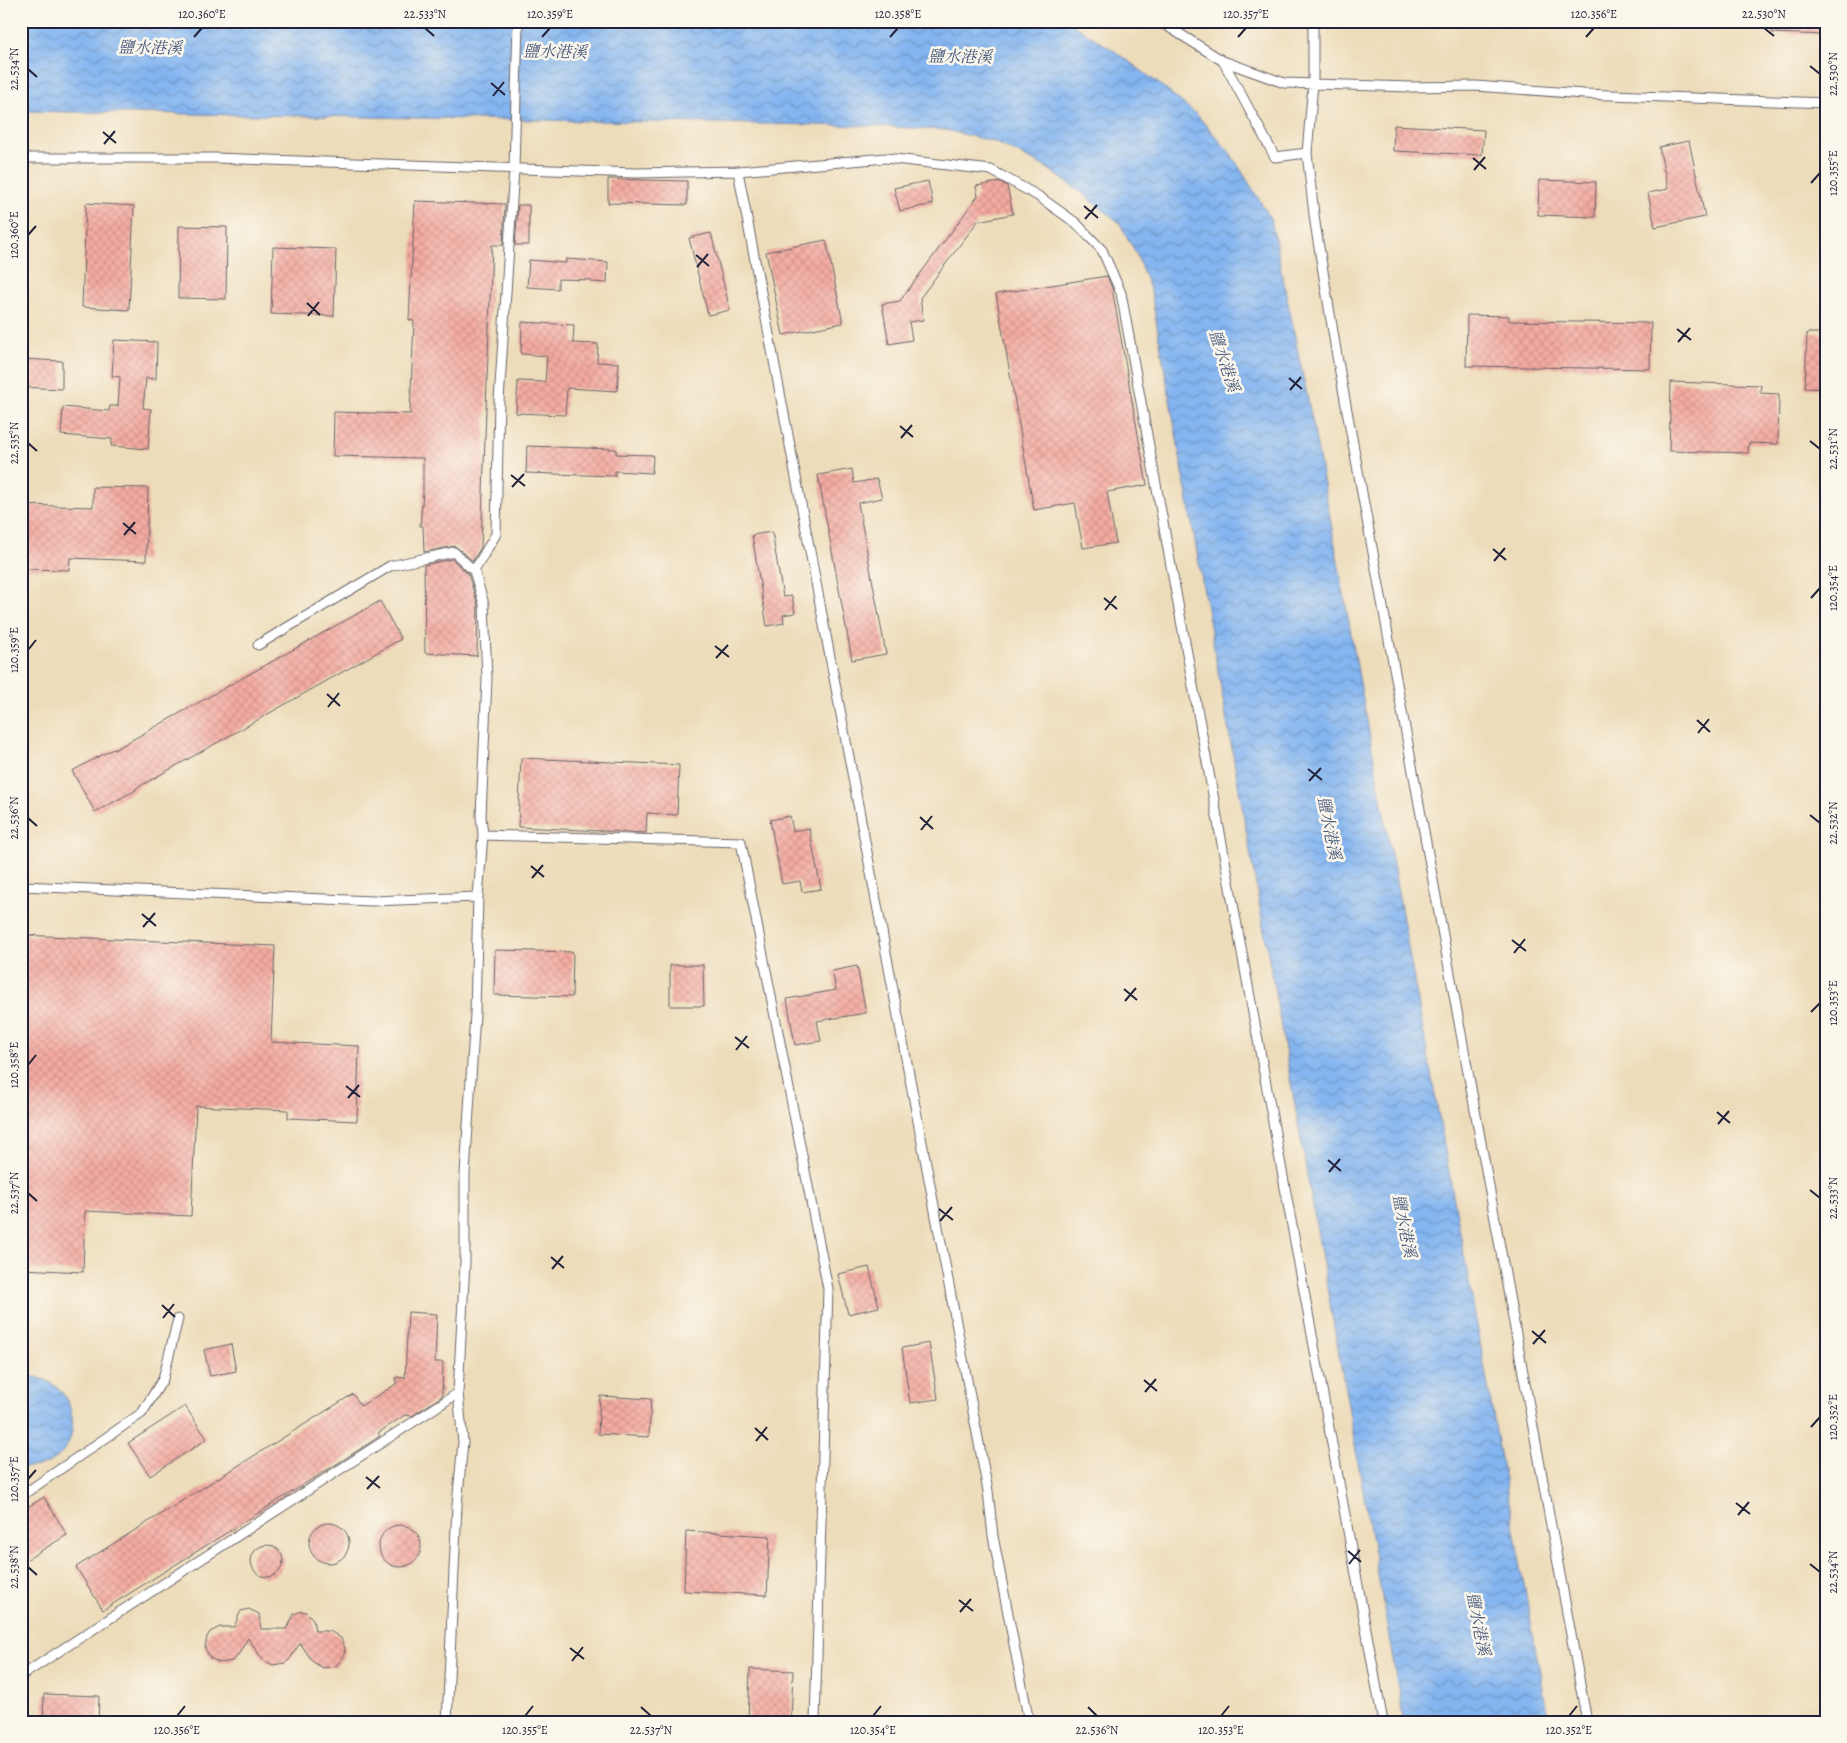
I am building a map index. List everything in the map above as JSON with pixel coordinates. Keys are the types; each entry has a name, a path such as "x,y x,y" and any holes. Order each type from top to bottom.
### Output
{"lane":[{"path":"474,571 496,534 499,401 514,169 518,21"},
{"path":"1159,21 1223,61 1284,83 1410,87 1476,86 1584,94 1826,103"},
{"path":"1312,21 1313,84 1308,153 1315,223 1587,1722"},
{"path":"1223,61 1275,157 1308,153"},
{"path":"21,158 215,158 636,172 738,171 886,158 990,170 1038,196 1076,222 1102,250 1121,293 1383,1722"},
{"path":"738,171 988,1491 993,1536 1029,1722"},
{"path":"258,645 390,566 454,552 474,571 484,604 488,679 481,816 483,835 478,897 475,1014 464,1174 465,1262 458,1393 463,1442 457,1505 447,1722"},
{"path":"483,835 741,842 828,1289 814,1722"},
{"path":"21,886 372,901 478,897"},
{"path":"21,1496 142,1414 163,1379 178,1319"},
{"path":"21,1676 458,1393"}],"water":[{"name":"鹽水港溪","path":"21,21 1067,21 1113,50 1197,115 1231,154 1271,220 1314,430 1549,1722 1404,1722 1151,292 1136,253 1119,222 1044,166 995,142 946,130 877,126 21,111"},
{"path":"30,1376 45,1380 56,1387 65,1397 70,1408 71,1433 67,1445 59,1455 48,1463 22,1467 21,1377"}],"building":[{"path":"1772,21 1826,21 1826,35 1772,33"},
{"path":"1394,125 1484,130 1482,155 1393,151"},
{"path":"1689,141 1705,217 1655,227 1648,193 1668,189 1659,147"},
{"path":"608,179 687,181 687,205 608,203"},
{"path":"1539,180 1596,182 1595,217 1538,215"},
{"path":"928,181 933,204 900,211 894,188"},
{"path":"1000,182 1007,186 1013,214 978,221 920,298 923,320 909,322 912,340 889,344 882,304 900,301 978,196 976,186"},
{"path":"415,201 505,204 503,245 492,245 481,547 473,561 455,546 424,552 423,526 420,526 423,458 333,456 334,412 410,414 414,321 409,320"},
{"path":"86,203 134,206 129,310 82,307"},
{"path":"518,205 529,205 529,245 515,245"},
{"path":"179,226 227,227 226,299 178,298"},
{"path":"711,233 730,310 708,315 689,238"},
{"path":"826,240 843,323 783,335 766,252"},
{"path":"273,247 336,249 334,316 271,314"},
{"path":"566,259 608,262 607,283 591,282 591,280 558,279 558,289 527,287 529,260 566,263"},
{"path":"1107,276 1112,288 1147,485 1107,492 1116,543 1083,548 1075,503 1034,510 996,294"},
{"path":"1467,315 1509,316 1509,321 1651,323 1650,369 1466,366"},
{"path":"522,322 574,325 573,343 598,344 597,362 619,363 617,391 567,388 565,415 516,413 518,381 545,382 547,356 521,354"},
{"path":"1807,333 1826,333 1826,389 1805,388"},
{"path":"114,340 157,342 156,379 146,378 143,408 151,409 148,449 111,446 112,439 61,435 63,407 109,411 110,406 118,406 120,377 112,376"},
{"path":"21,359 62,361 62,389 21,387"},
{"path":"1671,382 1761,385 1760,393 1779,394 1778,444 1749,443 1748,453 1669,451"},
{"path":"527,446 616,449 616,454 653,455 652,473 615,471 615,476 526,473"},
{"path":"852,469 854,483 877,479 882,498 858,503 886,654 852,660 818,475"},
{"path":"93,487 148,488 146,561 70,558 69,570 21,569 21,505 93,507"},
{"path":"772,532 783,597 792,596 795,613 783,615 784,623 767,626 752,535"},
{"path":"452,559 468,574 478,605 477,656 425,653 424,565"},
{"path":"380,601 401,639 95,812 72,771 114,750"},
{"path":"521,758 679,765 677,815 647,813 646,833 518,827"},
{"path":"790,816 793,831 809,828 821,889 802,892 800,881 782,884 770,820"},
{"path":"21,935 275,946 271,1042 359,1046 357,1121 288,1118 288,1110 196,1106 191,1216 85,1211 83,1272 21,1269"},
{"path":"495,950 573,952 572,997 494,995"},
{"path":"670,965 703,965 704,1006 670,1006"},
{"path":"857,966 866,1013 817,1021 821,1041 795,1045 787,999 836,990 832,971"},
{"path":"869,1267 879,1307 848,1314 838,1274"},
{"path":"408,1312 437,1314 435,1362 443,1362 442,1396 412,1416 405,1415 378,1433 380,1436 343,1460 103,1610 76,1567 353,1394 361,1406 396,1384 396,1377 405,1378"},
{"path":"929,1343 938,1399 910,1403 902,1348"},
{"path":"231,1344 236,1371 210,1376 204,1350"},
{"path":"600,1396 651,1399 649,1437 598,1434"},
{"path":"185,1406 207,1439 150,1476 128,1443"},
{"path":"44,1497 67,1535 21,1563 21,1511"},
{"path":"329,1523 343,1529 349,1543 343,1557 329,1563 315,1557 309,1543 315,1529"},
{"path":"396,1525 404,1525 415,1531 421,1546 415,1561 404,1567 396,1567 385,1561 379,1550 379,1542 385,1531"},
{"path":"686,1531 770,1536 767,1595 684,1591"},
{"path":"267,1545 278,1550 283,1561 278,1572 267,1577 256,1572 251,1561 256,1550"},
{"path":"249,1609 259,1614 261,1629 287,1629 294,1614 302,1611 306,1612 313,1619 315,1631 330,1631 341,1638 345,1649 344,1656 336,1666 323,1668 313,1662 300,1643 290,1659 285,1663 273,1665 263,1660 248,1638 237,1657 232,1661 220,1663 210,1658 205,1648 210,1632 220,1627 234,1627 241,1611"},
{"path":"750,1669 793,1671 791,1722 748,1722"},
{"path":"44,1694 99,1696 98,1722 43,1722"}]}
